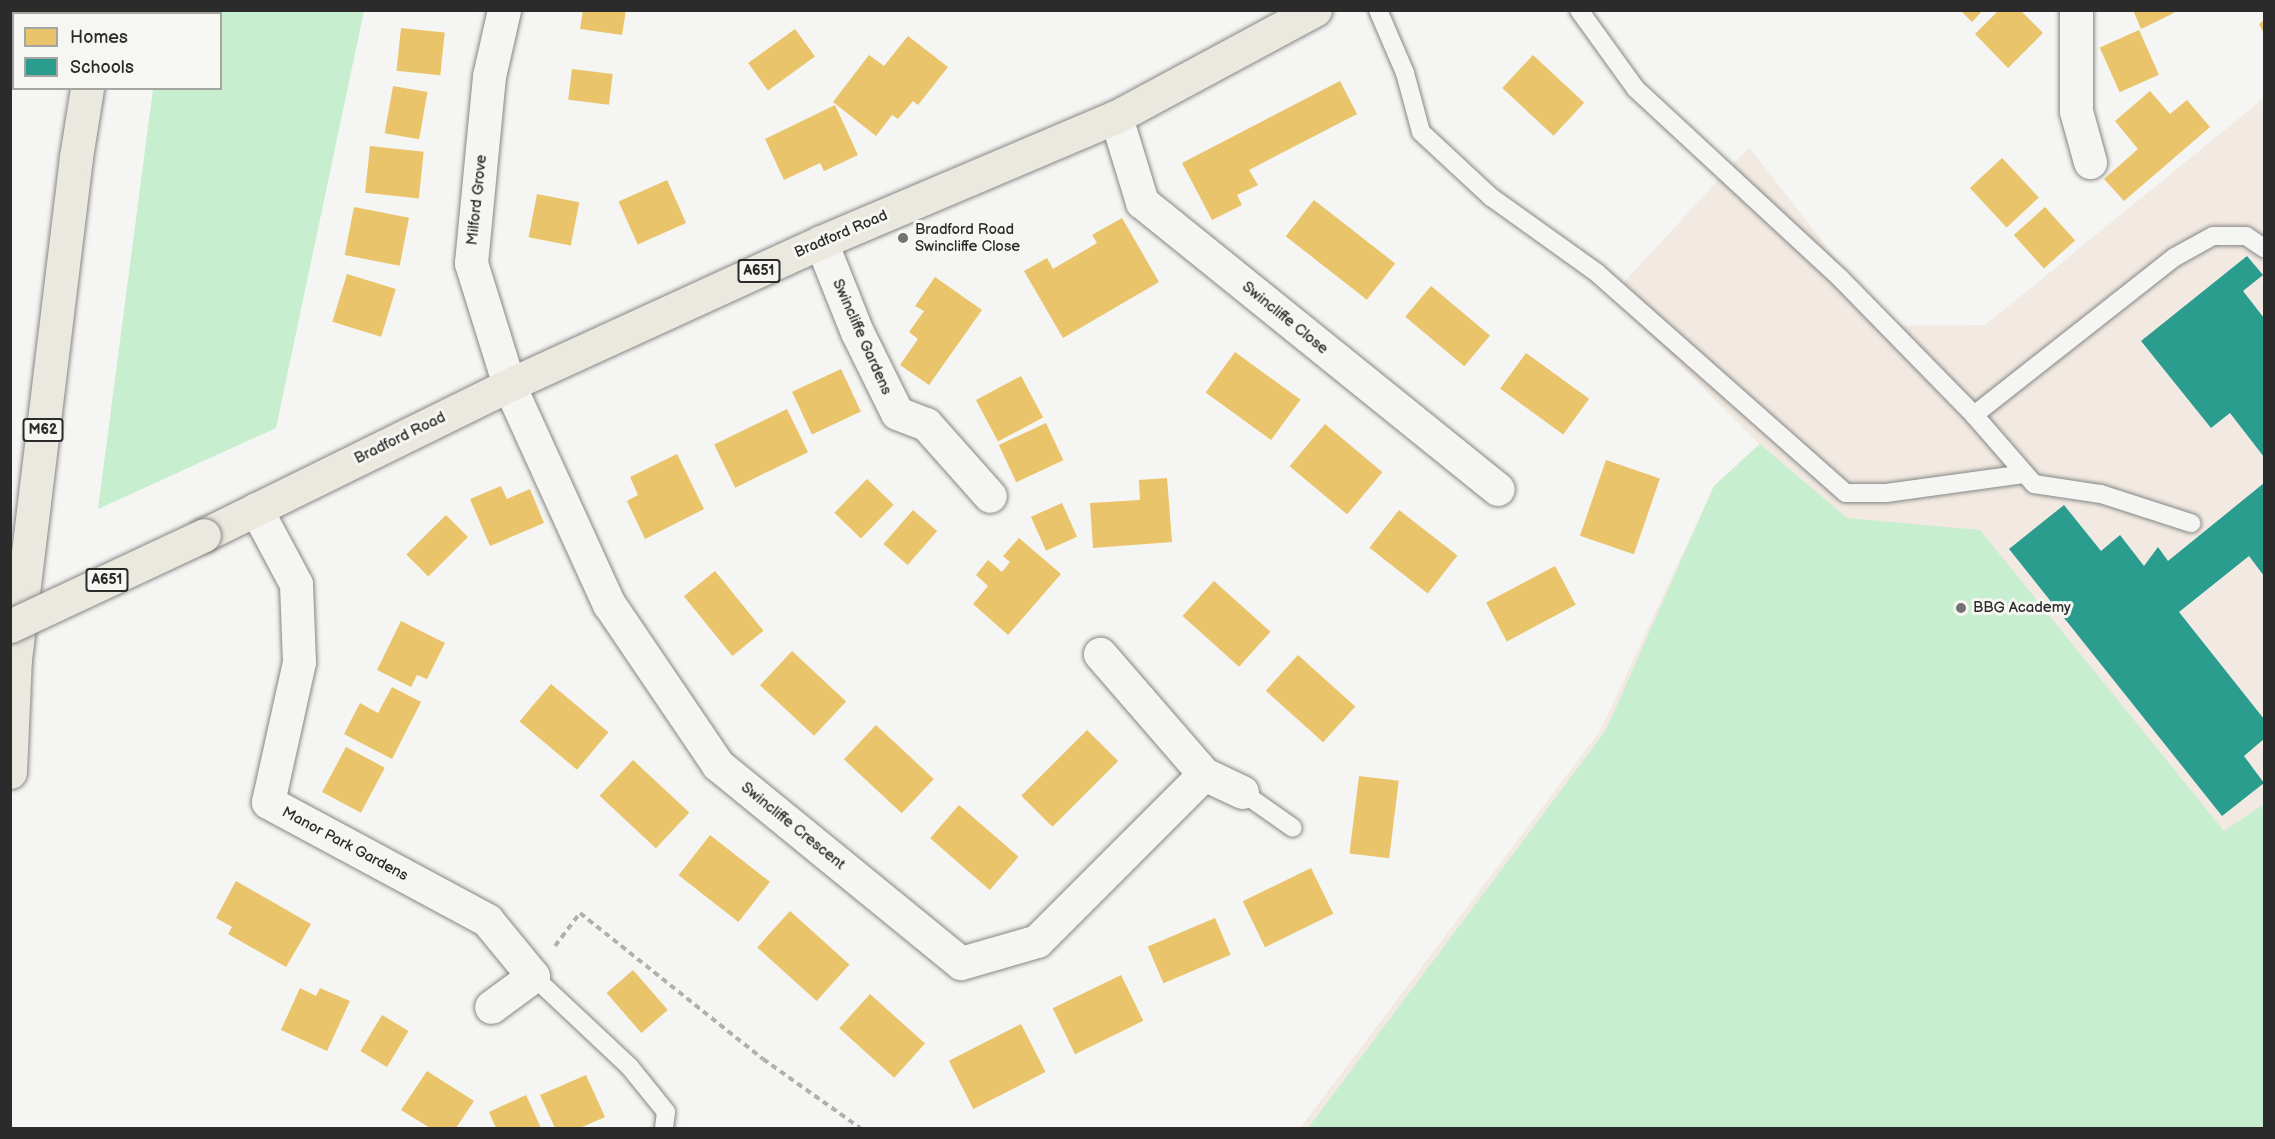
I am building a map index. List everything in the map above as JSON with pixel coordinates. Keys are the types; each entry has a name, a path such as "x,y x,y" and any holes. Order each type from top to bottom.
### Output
{"main road":[{"name":"Bradford Road","path":"10,626 256,510 509,385 821,242 1116,117 1315,10"},
{"name":"M62","path":"10,772 15,659 76,157 87,90"}],"street":[{"name":"Milford Grove","path":"504,10 489,76 471,263 509,385"},
{"path":"2076,10 2076,111 2090,162"},
{"name":"Swincliffe Close","path":"1116,117 1142,202 1498,489"},
{"name":"Swincliffe Gardens","path":"821,242 856,332 897,413 926,424 990,496"},
{"name":"Swincliffe Crescent","path":"509,385 609,604 718,765 961,963 1037,941 1203,774"},
{"name":"Manor Park Gardens","path":"256,510 296,584 299,662 268,802 487,920 533,976"},
{"path":"1100,654 1203,774 1242,792"},
{"path":"491,1007 533,976"}],"lane":[{"path":"1378,10 1405,73 1421,132 1491,197 1597,273 1846,493 1886,493 2024,474"},
{"path":"1579,10 1636,88 1840,278 1974,416 2034,484 2102,494 2191,524"},
{"path":"1974,416 2175,257 2213,236 2246,236 2265,248"},
{"path":"1242,792 1293,828"},
{"path":"533,976 629,1066 666,1112 664,1128"}],"path":[{"path":"533,976 580,913 763,1059 860,1128"}],"shaded area":[{"name":"BBG Academy","path":"2264,98 2264,1128 1300,1128 1600,731 1714,486 1759,444 1611,296 1749,147 1888,326 1985,325"}],"green space":[{"path":"364,11 276,428 98,509 153,90 222,90 222,12 163,12"},
{"name":"BBG Academy","path":"1760,444 1847,518 1980,530 2224,831 2264,804 2264,1128 1308,1128 1606,730 1714,486"}],"building: Homes":[{"path":"583,10 626,10 622,35 580,29"},
{"path":"1960,10 1983,10 1972,22"},
{"path":"1999,10 2020,10 2043,33 2008,68 1975,34"},
{"path":"2133,10 2173,10 2174,13 2141,29"},
{"path":"2264,20 2264,33 2259,24"},
{"path":"401,28 445,33 440,75 397,71"},
{"path":"795,29 815,57 768,91 748,63"},
{"path":"2139,30 2159,75 2120,92 2100,47"},
{"path":"908,36 948,67 918,105 913,101 898,119 892,115 876,136 833,102 869,55 884,66"},
{"path":"1533,55 1584,103 1554,136 1502,88"},
{"path":"572,69 613,74 609,105 568,100"},
{"path":"1340,81 1357,114 1249,170 1258,185 1237,195 1242,205 1212,220 1182,163"},
{"path":"393,86 427,92 419,139 385,133"},
{"path":"2150,91 2170,114 2187,100 2210,127 2124,201 2104,179 2138,149 2115,121"},
{"path":"835,105 858,155 824,171 820,163 784,180 765,139"},
{"path":"370,146 424,152 419,198 365,193"},
{"path":"2002,158 2039,197 2007,228 1970,188"},
{"path":"667,180 686,223 638,244 619,202"},
{"path":"537,194 579,202 571,245 529,237"},
{"path":"1314,200 1395,263 1367,300 1286,236"},
{"path":"354,207 409,218 400,266 345,255"},
{"path":"2045,207 2075,240 2044,269 2014,235"},
{"path":"1122,218 1159,282 1063,338 1024,271 1047,258 1053,269 1097,243 1092,235"},
{"path":"347,274 396,289 381,337 332,322"},
{"path":"935,277 982,310 929,385 900,365 918,339 909,332 924,311 915,306"},
{"path":"1431,286 1490,335 1464,366 1405,317"},
{"path":"1235,352 1301,400 1271,440 1206,392"},
{"path":"1526,353 1589,399 1563,434 1500,389"},
{"path":"841,369 861,412 812,434 792,392"},
{"path":"1021,376 1043,417 998,441 976,400"},
{"path":"787,409 808,452 735,488 714,445"},
{"path":"1046,423 1063,460 1016,482 999,445"},
{"path":"1325,424 1382,472 1347,514 1290,466"},
{"path":"677,454 704,509 645,539 627,501 638,495 630,477"},
{"path":"1606,460 1660,479 1634,554 1580,536"},
{"path":"1167,478 1172,542 1093,548 1090,503 1140,500 1139,480"},
{"path":"867,479 894,505 861,539 834,513"},
{"path":"501,486 507,499 530,489 544,523 490,546 470,499"},
{"path":"1062,503 1077,537 1046,551 1031,517"},
{"path":"913,510 937,531 908,565 883,544"},
{"path":"1399,510 1457,556 1428,593 1369,548"},
{"path":"446,515 468,537 428,577 406,555"},
{"path":"1019,538 1061,574 1008,635 973,604 988,586 976,575 988,560 1002,572 1010,562 1003,556"},
{"path":"1555,566 1576,605 1507,641 1486,603"},
{"path":"715,571 763,631 732,656 684,596"},
{"path":"1214,581 1270,632 1239,667 1183,616"},
{"path":"401,621 445,643 427,679 417,675 411,687 377,670"},
{"path":"792,651 846,701 814,736 760,685"},
{"path":"1298,655 1355,707 1323,742 1266,691"},
{"path":"551,684 608,732 577,770 520,722"},
{"path":"392,687 421,702 392,759 344,734 360,703 378,713"},
{"path":"876,725 934,779 902,813 844,759"},
{"path":"1087,730 1118,761 1052,827 1021,796"},
{"path":"346,747 385,768 361,813 322,792"},
{"path":"633,760 689,813 656,848 600,796"},
{"path":"1359,776 1399,781 1389,858 1349,853"},
{"path":"959,805 1019,857 990,890 930,838"},
{"path":"710,835 770,882 738,922 679,875"},
{"path":"1311,868 1333,914 1265,947 1243,901"},
{"path":"236,881 311,924 286,967 228,934 232,927 216,918"},
{"path":"790,911 849,965 817,1001 757,947"},
{"path":"1215,918 1231,955 1163,983 1148,947"},
{"path":"633,970 668,1010 641,1033 607,993"},
{"path":"1121,975 1143,1021 1075,1054 1053,1008"},
{"path":"300,988 316,996 320,988 350,1001 327,1051 281,1030"},
{"path":"870,994 925,1044 894,1078 839,1028"},
{"path":"382,1015 409,1031 387,1067 360,1051"},
{"path":"1021,1024 1046,1072 973,1109 949,1061"},
{"path":"427,1071 474,1101 456,1128 430,1128 401,1110"},
{"path":"586,1075 605,1117 580,1128 555,1128 540,1095"},
{"path":"526,1095 541,1128 496,1128 489,1112"}],"building: Schools":[{"path":"2247,256 2263,275 2243,291 2264,318 2264,457 2230,413 2211,428 2141,341"},
{"path":"2264,483 2264,576 2249,556 2179,612 2264,719 2264,739 2244,756 2264,783 2222,816 2009,549 2064,505 2101,551 2120,535 2144,566 2158,547 2168,561"}],"place":[{"name":"Bradford Road Swincliffe Close","path":"903,238"},
{"name":"BBG Academy","path":"1961,608"}]}
